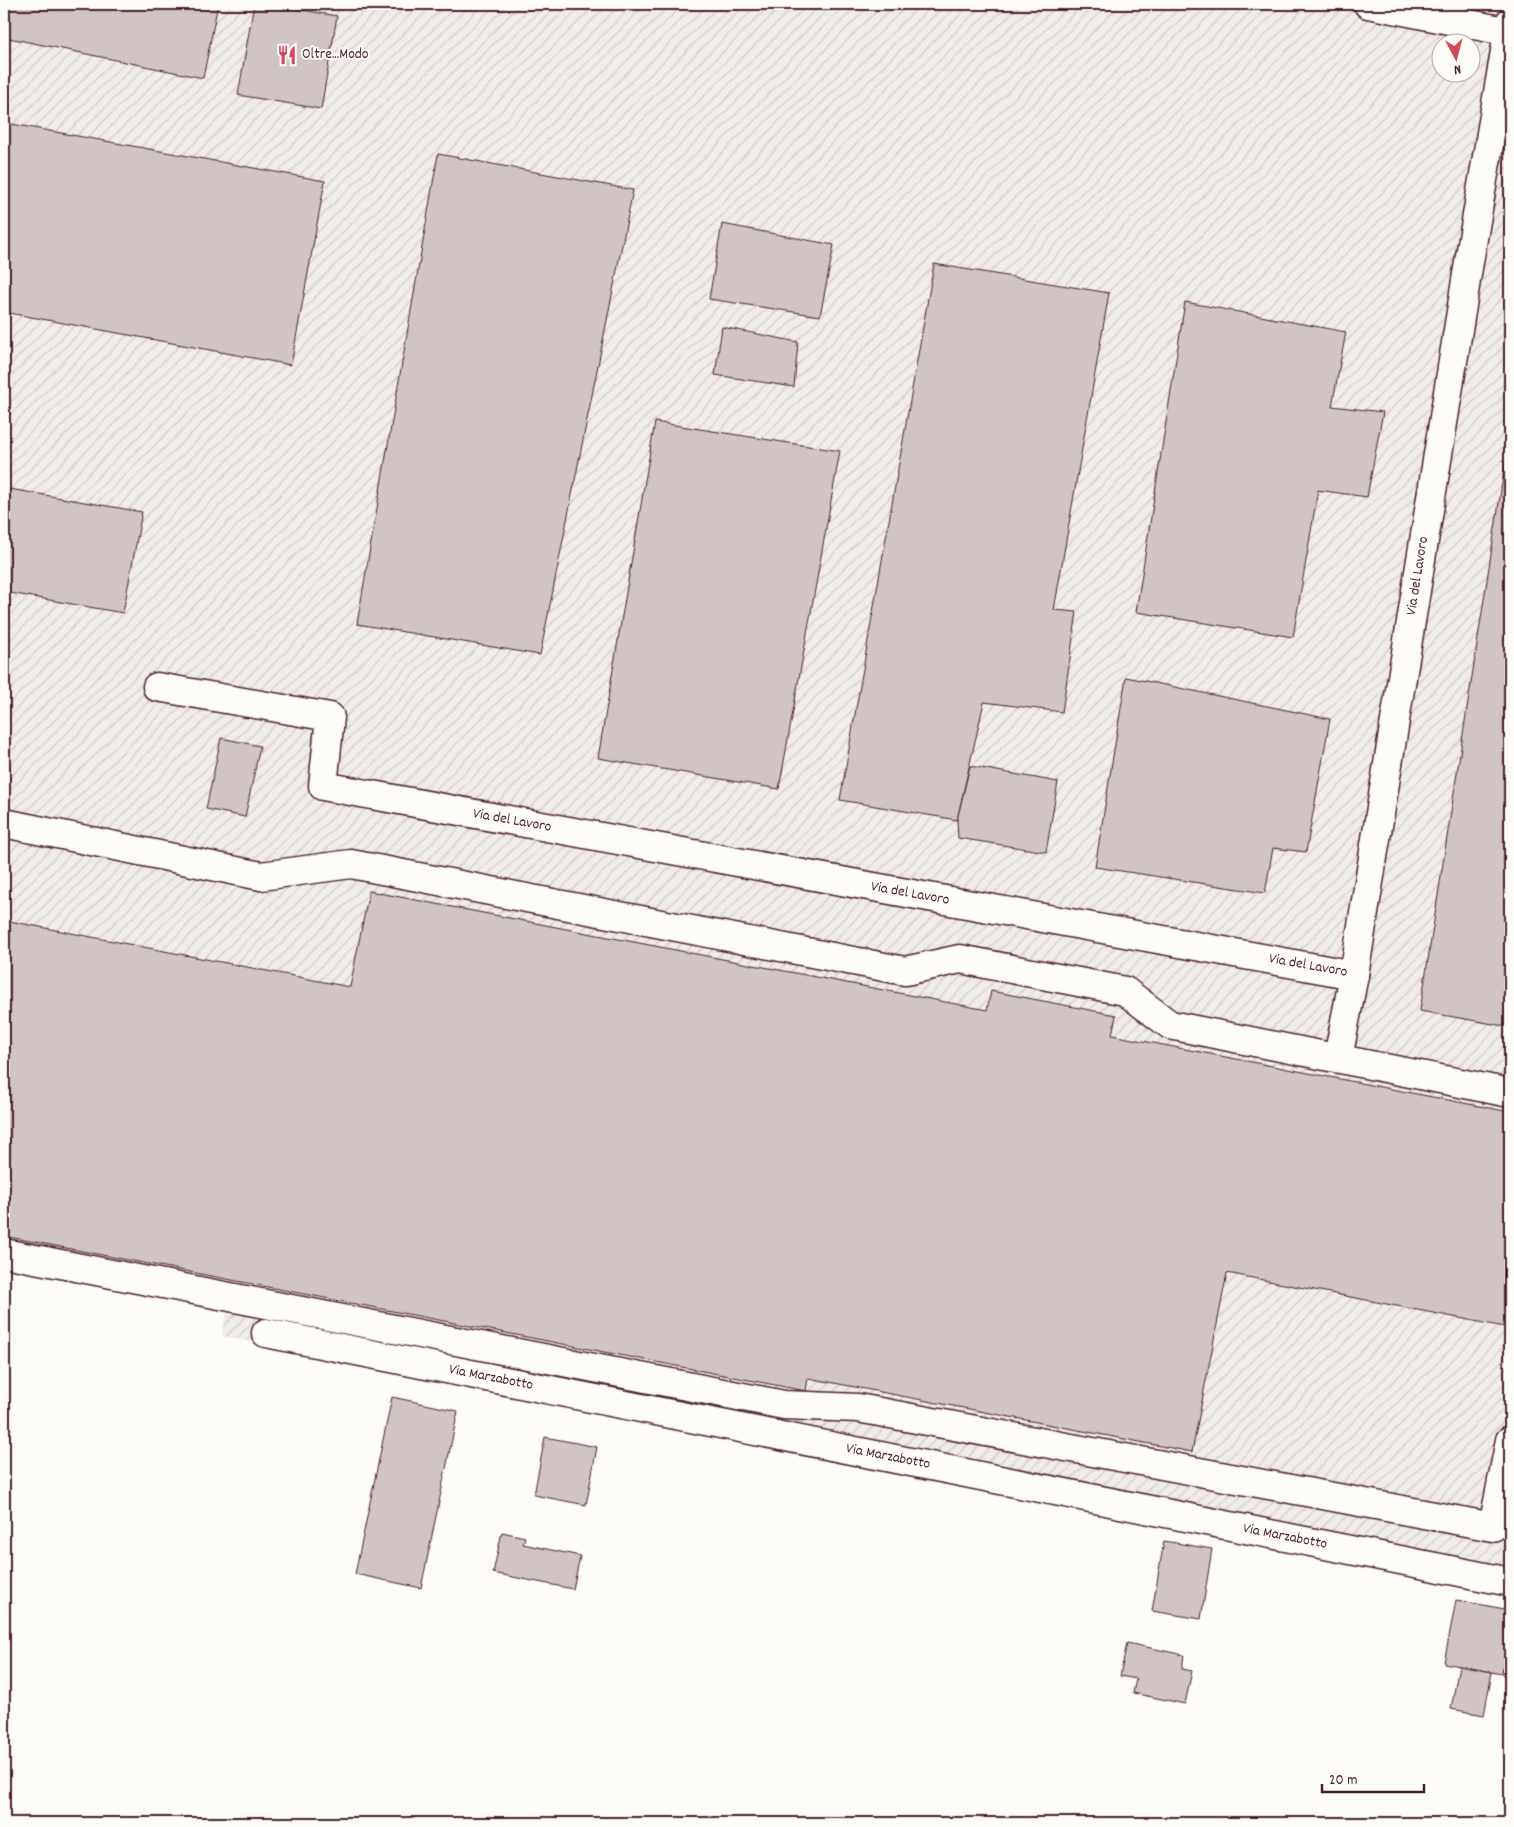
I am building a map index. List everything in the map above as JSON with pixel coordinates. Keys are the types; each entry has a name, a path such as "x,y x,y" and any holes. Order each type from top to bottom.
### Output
{"street":[{"path":"1368,4 1510,29"},
{"name":"Via del Lavoro","path":"157,687 330,716 323,786 1354,976 1468,271 1510,29"},
{"path":"4,823 261,876 351,864 905,971 960,959 1125,991 1170,1025 1510,1093"},
{"path":"1338,1058 1354,976"},
{"path":"4,1252 784,1405 858,1408 1493,1528 1510,1440"},
{"name":"Via Marzabotto","path":"266,1333 1510,1582"}],"shaded area":[{"path":"4,4 1510,4 1510,1592 222,1336 227,1310 4,1266"}],"building":[{"path":"4,4 218,4 203,78 4,37"},
{"name":"Oltre...Modo","path":"254,4 267,4 337,16 321,109 238,95"},
{"path":"6,123 325,181 291,365 4,312 4,136"},
{"path":"438,154 633,190 540,655 357,624"},
{"path":"722,224 834,245 820,316 709,299"},
{"path":"934,264 1109,293 1054,610 1077,612 1062,712 984,702 957,820 840,800"},
{"path":"1185,302 1346,332 1332,406 1383,412 1367,497 1318,490 1293,637 1136,612"},
{"path":"722,327 798,342 794,387 715,375"},
{"path":"655,422 840,451 779,789 598,758"},
{"path":"1510,432 1510,1027 1420,1011"},
{"path":"4,488 142,512 123,613 4,592"},
{"path":"1126,677 1330,719 1306,852 1273,848 1265,893 1095,867"},
{"path":"221,738 260,746 245,817 206,809"},
{"path":"970,766 1058,782 1046,852 958,838 957,820"},
{"path":"369,891 987,1010 991,991 1116,1015 1112,1035 1510,1112 1510,1301 1505,1327 1227,1273 1192,1452 808,1378 806,1391 4,1236 4,920 350,987"},
{"path":"392,1397 458,1411 421,1588 355,1574"},
{"path":"545,1437 597,1447 586,1505 534,1495"},
{"path":"502,1532 525,1537 523,1544 580,1556 573,1589 493,1573"},
{"path":"1164,1541 1212,1549 1201,1619 1152,1611"},
{"path":"1456,1600 1510,1610 1510,1627 1502,1674 1444,1663"},
{"path":"1127,1643 1184,1655 1182,1669 1192,1671 1185,1704 1133,1693 1136,1679 1120,1676"},
{"path":"1459,1666 1492,1672 1484,1715 1451,1709"}],"place":[{"name":"Oltre...Modo","path":"287,55"}]}
